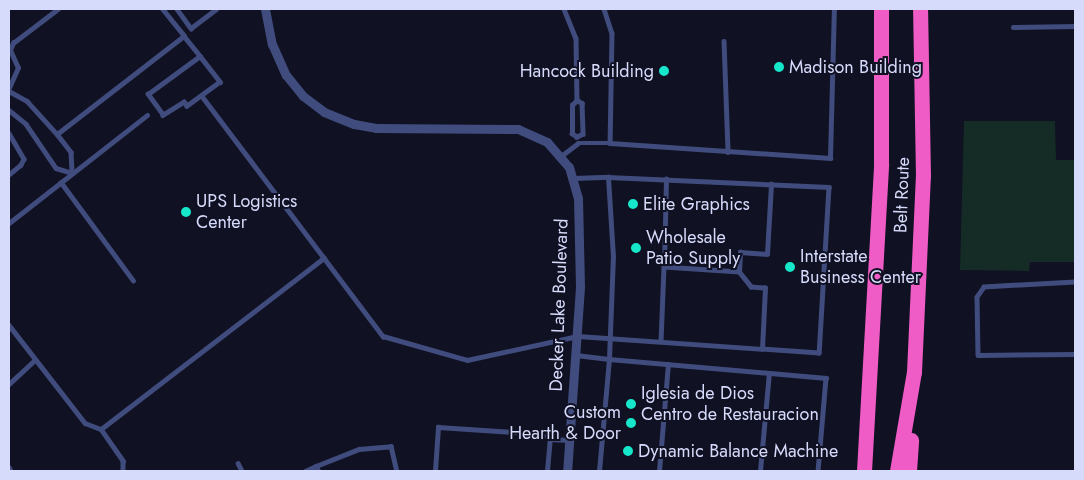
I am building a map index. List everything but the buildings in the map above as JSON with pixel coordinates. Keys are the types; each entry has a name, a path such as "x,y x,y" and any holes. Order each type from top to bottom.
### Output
{"highway":[{"name":"Belt Route","path":"864,471 881,163 881,9"},
{"name":"Belt Route","path":"897,471 914,372 922,176 920,9"},
{"path":"909,471 914,372"}],"street":[{"name":"Decker Lake Boulevard","path":"265,9 272,44 286,74 314,106 339,120 376,128 518,129 547,142 561,156 574,178 579,221 578,336 567,471"}],"lane":[{"path":"58,9 13,43 10,50 18,68 9,89 28,101 71,152 72,174"},
{"path":"162,9 200,56 220,82 187,106 184,102 163,115 148,94 200,56"},
{"path":"177,9 191,28 216,9"},
{"path":"564,9 576,38 577,100 572,105 572,134 577,140 830,158 834,9"},
{"path":"604,9 612,34 610,143"},
{"path":"1013,27 1075,26"},
{"path":"57,134 184,36"},
{"path":"724,41 728,152"},
{"path":"202,96 383,336 467,360 578,336 819,353 831,197 829,187 608,177 574,178"},
{"path":"561,156 583,134 582,103 577,100"},
{"path":"9,110 26,124 56,168 72,174"},
{"path":"9,223 147,116"},
{"path":"9,133 24,159 21,166 9,175"},
{"path":"599,471 611,338 613,257 608,177"},
{"path":"662,341 666,180"},
{"path":"61,182 134,280"},
{"path":"762,350 765,288 751,287 739,272 740,252 767,254 770,184"},
{"path":"101,428 324,258"},
{"path":"664,266 739,272"},
{"path":"1075,282 984,287 977,297 978,355 1075,354"},
{"path":"9,325 85,423 101,428 123,461 123,471"},
{"path":"576,355 826,378 818,471"},
{"path":"9,384 36,360"},
{"path":"659,471 668,364"},
{"path":"760,471 769,373"},
{"path":"435,471 438,427 545,434 550,439 569,440"},
{"path":"547,471 550,439"},
{"path":"305,471 317,469 359,449 391,446 397,471"},
{"path":"238,463 242,471"},
{"path":"9,467 11,471"}],"green space":[{"path":"964,121 1055,121 1056,160 1075,160 1075,262 1030,262 1029,271 960,270"}],"place":[{"name":"Madison Building","path":"779,67"},
{"name":"Hancock Building","path":"664,71"},
{"name":"Elite Graphics","path":"633,204"},
{"name":"UPS Logistics Center","path":"186,212"},
{"name":"Wholesale Patio Supply","path":"636,248"},
{"name":"Interstate Business Center","path":"790,267"},
{"name":"Iglesia de Dios Centro de Restauracion","path":"631,404"},
{"name":"Custom Hearth & Door","path":"631,423"},
{"name":"Dynamic Balance Machine","path":"628,451"}]}
